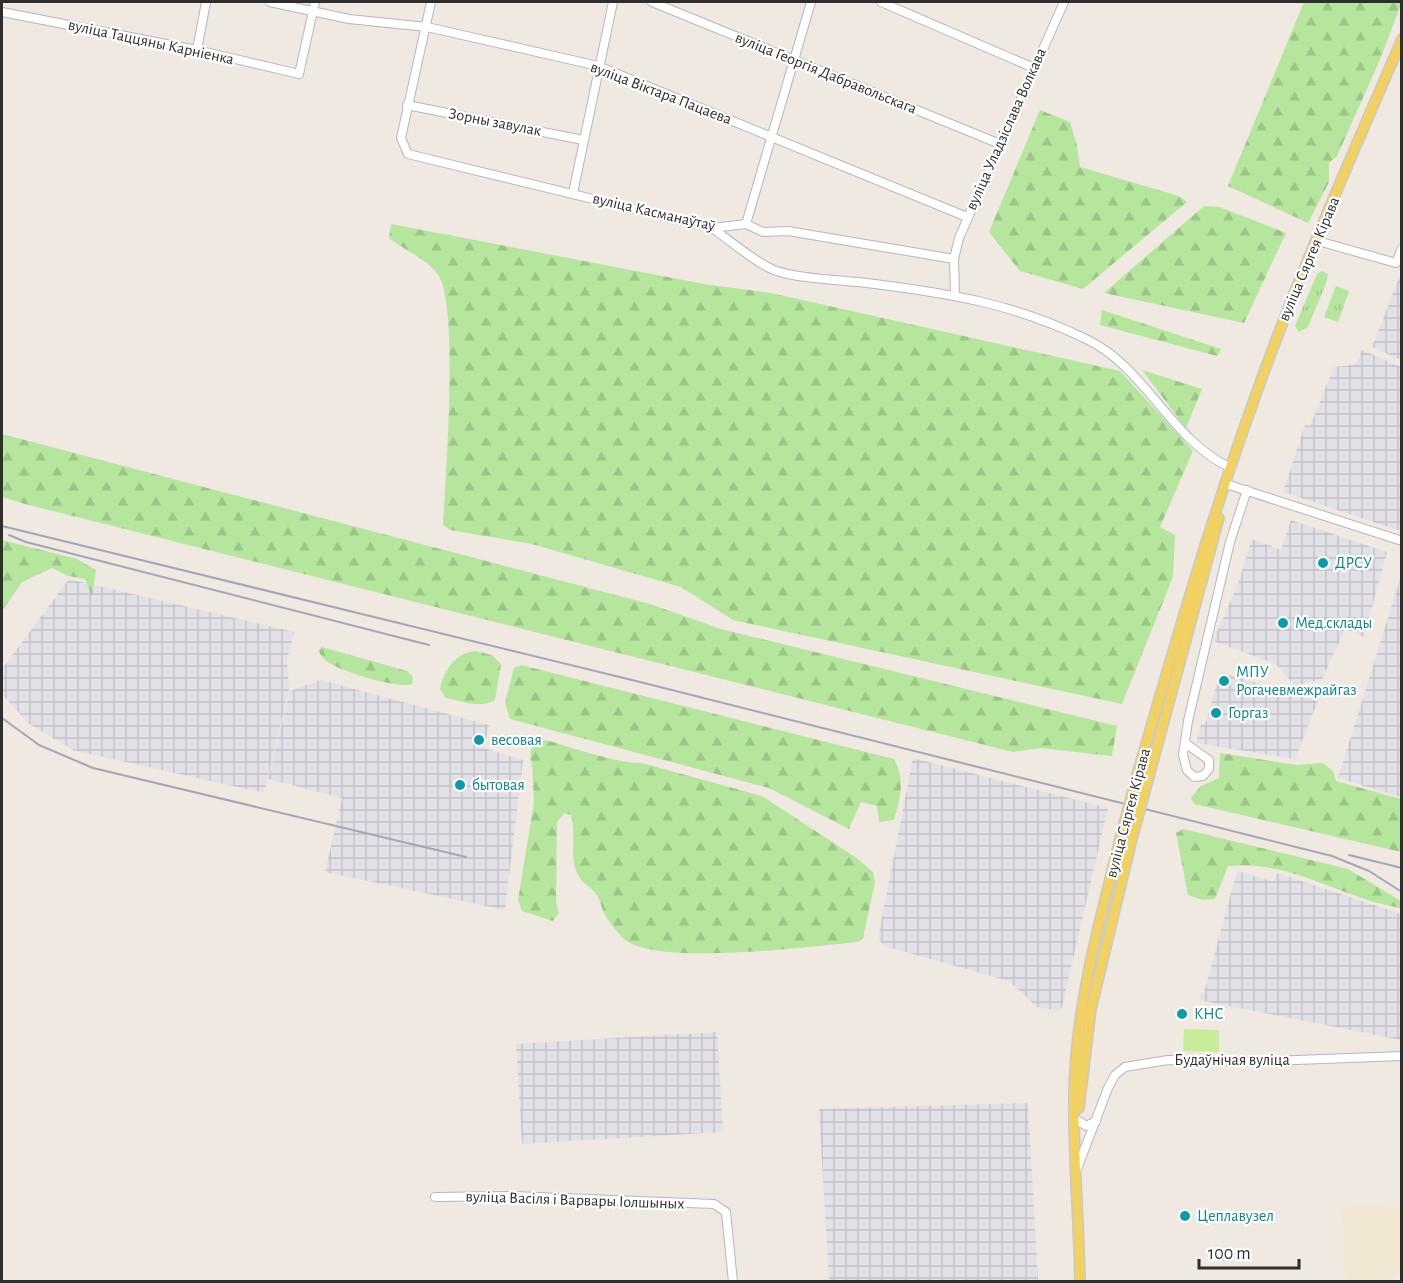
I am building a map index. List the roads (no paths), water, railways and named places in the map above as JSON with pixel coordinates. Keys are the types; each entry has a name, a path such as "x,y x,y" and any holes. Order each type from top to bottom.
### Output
{"main road":[{"name":"вуліца Сяргея Кірава","path":"1080,1151 1074,1094 1082,1013 1100,919 1139,768 1193,579 1279,333 1401,39"},
{"name":"вуліца Сяргея Кірава","path":"1080,1281 1075,1173 1080,1151 1078,1121 1091,1009 1132,839 1202,586 1226,484"}],"street":[{"path":"197,50 206,2"},
{"name":"вуліца Віктара Пацаева","path":"270,2 313,12 427,27 598,66 967,217"},
{"path":"313,12 315,2"},
{"path":"407,105 431,2"},
{"path":"573,193 613,2"},
{"name":"вуліца Георгія Дабравольскага","path":"652,2 1000,144"},
{"path":"746,225 812,2"},
{"path":"881,2 1034,68"},
{"name":"вуліца Уладзіслава Волкава","path":"955,294 954,259 967,217 1064,2"},
{"name":"вуліца Таццяны Карніенка","path":"2,12 197,50 299,74 313,12"},
{"name":"вуліца Касманаўтаў","path":"407,105 402,138 408,154 712,228 746,225 763,232 788,231 954,259"},
{"name":"Зорны завулак","path":"407,105 583,140"},
{"path":"712,228 776,271 955,294 1023,312 1107,351 1126,368 1177,428 1212,460 1231,468"},
{"path":"1318,240 1396,263 1401,249"},
{"path":"1226,484 1401,540"},
{"path":"1185,743 1209,760 1209,769 1203,776 1196,777 1188,772 1184,754 1185,743 1230,542 1247,490"},
{"name":"Будаўнічая вуліца","path":"1080,1151 1096,1121 1115,1075 1125,1067 1146,1062 1246,1062 1401,1056"},
{"path":"1078,1121 1086,1126 1096,1121"},
{"name":"вуліца Васіля і Варвары Іолшыных","path":"435,1197 513,1196 714,1204 726,1212 733,1281"}],"railway":[{"path":"2,526 636,681 1332,856 1369,871 1402,892"},
{"path":"9,535 26,542 429,645"},
{"path":"2,718 39,745 93,768 466,857"},
{"path":"1349,855 1402,868"}],"place":[{"name":"ДРСУ","path":"1323,563"},
{"name":"Мед.склады","path":"1283,623"},
{"name":"МПУ Рогачевмежрайгаз","path":"1224,681"},
{"name":"Горгаз","path":"1216,713"},
{"name":"весовая","path":"479,740"},
{"name":"бытовая","path":"460,785"},
{"name":"КНС","path":"1182,1014"},
{"name":"Цеплавузел","path":"1185,1216"}]}
